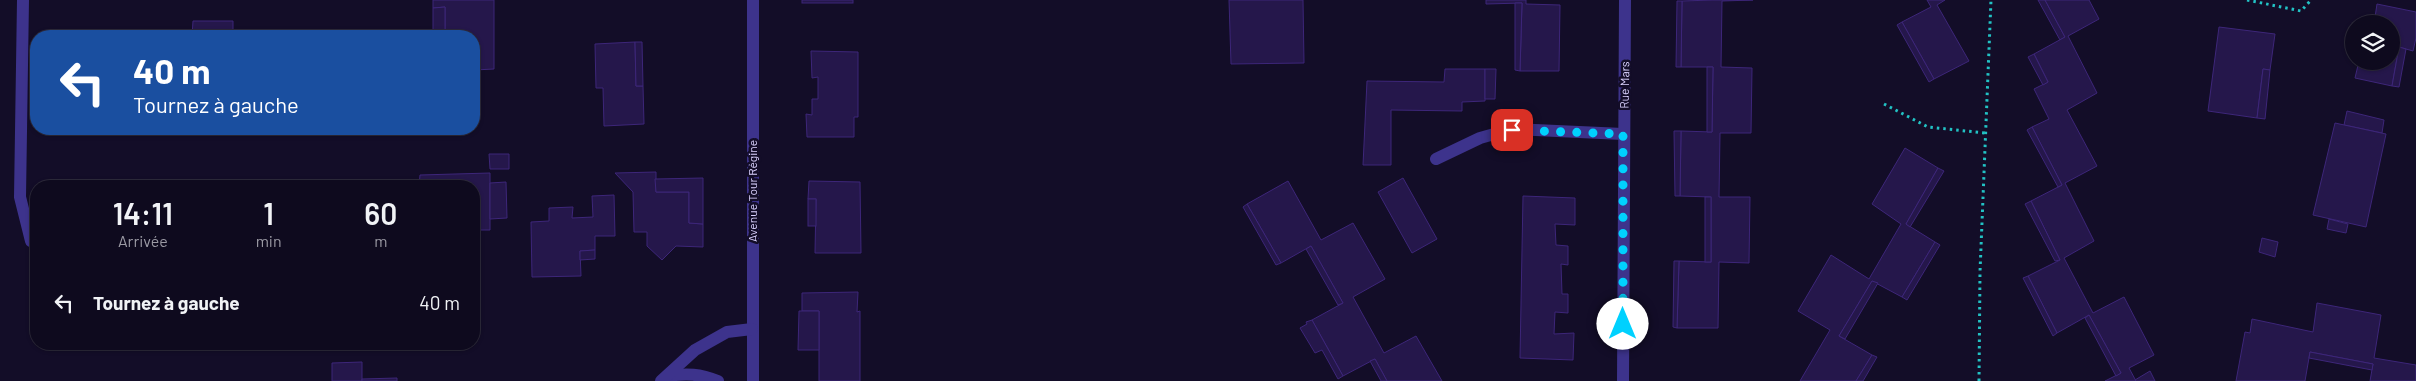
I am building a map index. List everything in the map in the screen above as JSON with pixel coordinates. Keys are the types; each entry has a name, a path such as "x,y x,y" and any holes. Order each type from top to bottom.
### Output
{"street":[{"path":"23,0 20,197 30,237"},
{"name":"Avenue Tour Régine","path":"753,0 753,381"},
{"name":"Rue Mars","path":"1623,381 1625,0"},
{"path":"1436,159 1480,138 1512,130 1623,134"},
{"path":"665,378 695,350 727,332 752,329"},
{"path":"665,378 686,373 705,376 718,381"}],"path":[{"path":"1979,381 1980,272 1991,0"},
{"path":"2247,0 2301,11 2311,0"},
{"path":"1884,104 1928,127 1986,133"}],"building":[{"path":"433,0 494,0 494,69 480,70 480,30 445,30 445,7 433,8"},
{"path":"802,0 853,0 853,3 802,3"},
{"path":"1229,0 1303,0 1304,63 1231,64"},
{"path":"1486,0 1526,0 1526,4 1560,5 1559,71 1520,71 1522,3 1486,4"},
{"path":"1753,0 1722,1 1721,67 1752,68 1751,133 1720,133 1719,197 1750,197 1749,263 1719,262 1718,328 1677,328 1679,261 1711,262 1711,197 1680,196 1681,131 1712,132 1713,67 1681,67 1682,1"},
{"path":"1927,0 1945,0 1937,5 1969,61 1934,79 1902,22 1931,7"},
{"path":"2038,0 2045,0 2065,37 2060,40"},
{"path":"2045,0 2089,0 2099,19 2068,36 2097,93 2067,110 2097,166 2065,183 2094,241 2064,258 2093,313 2124,297 2154,355 2129,368 2136,381 2105,381 2121,373 2089,315 2057,333 2028,276 2060,260 2031,201 2062,185 2032,127 2049,119 2034,89 2048,82 2034,54 2065,37"},
{"path":"1677,1 1682,1 1681,67 1676,67"},
{"path":"1515,3 1522,3 1520,71 1515,70"},
{"path":"2377,4 2416,12 2416,38 2413,51 2400,47 2400,15 2375,15"},
{"path":"445,7 445,30 433,30 433,8"},
{"path":"193,21 233,21 233,30 192,30"},
{"path":"1902,22 1934,79 1929,82 1897,25"},
{"path":"2219,27 2275,34 2270,70 2263,69 2257,118 2208,111"},
{"path":"635,42 636,86 643,86 644,124 604,126 603,88 596,88 595,44"},
{"path":"635,42 642,42 643,86 636,86"},
{"path":"2400,47 2406,49 2399,87 2392,86 2395,70 2400,70"},
{"path":"811,51 858,52 858,117 854,117 854,137 807,137 806,114 812,115 812,99 818,99 818,77 812,78"},
{"path":"2034,54 2048,82 2043,85 2028,57"},
{"path":"1707,67 1713,67 1712,132 1707,132"},
{"path":"1445,69 1485,69 1485,101 1462,102 1462,111 1391,110 1391,165 1363,165 1367,81 1444,82"},
{"path":"1485,69 1496,69 1495,99 1485,99"},
{"path":"2263,69 2270,70 2265,119 2257,118"},
{"path":"2357,70 2395,70 2392,86 2355,78"},
{"path":"2347,111 2384,120 2382,133 2344,125"},
{"path":"2335,123 2386,134 2366,227 2313,215"},
{"path":"2032,127 2062,185 2058,187 2027,130"},
{"path":"1674,131 1681,131 1680,196 1675,196"},
{"path":"1905,148 1938,168 1906,224 1935,242 1902,297 1872,281 1839,336 1872,355 1856,381 1800,381 1830,330 1798,311 1831,255 1869,279 1901,224 1872,204"},
{"path":"489,154 509,154 509,169 490,169"},
{"path":"1938,168 1944,171 1910,227 1906,224"},
{"path":"656,172 656,192 689,192 689,223 703,224 703,247 676,246 662,260 647,246 647,232 634,232 633,192 615,173"},
{"path":"490,173 490,230 480,230 480,180 420,180 420,175"},
{"path":"703,178 703,224 689,223 689,192 656,192 655,179"},
{"path":"1403,178 1437,239 1412,253 1378,192"},
{"path":"809,181 860,182 861,253 815,253 816,199 808,199"},
{"path":"1288,181 1321,240 1353,223 1385,279 1353,297 1384,353 1416,336 1442,381 1387,381 1375,359 1343,376 1312,320 1343,303 1311,246 1281,263 1247,204"},
{"path":"506,182 507,218 490,219 490,183"},
{"path":"614,195 615,236 595,236 595,250 580,251 581,276 532,277 531,222 549,221 549,208 573,207 572,218 593,217 592,196"},
{"path":"1523,196 1575,198 1575,225 1555,224 1556,245 1568,246 1568,265 1561,264 1562,294 1568,294 1568,313 1555,312 1554,334 1574,333 1573,360 1520,358"},
{"path":"1705,197 1711,197 1711,262 1705,262"},
{"path":"808,199 816,199 816,226 808,226"},
{"path":"2031,201 2060,260 2055,261 2025,204"},
{"path":"1247,204 1281,263 1276,265 1243,207"},
{"path":"2329,219 2348,224 2346,233 2327,229"},
{"path":"2262,238 2278,242 2275,257 2259,252"},
{"path":"1935,242 1940,245 1907,300 1902,297"},
{"path":"1311,246 1343,303 1338,305 1306,249"},
{"path":"595,250 595,259 580,260 580,251"},
{"path":"1674,261 1679,261 1677,328 1673,327"},
{"path":"2028,276 2057,333 2053,336 2023,278"},
{"path":"1872,281 1878,283 1845,339 1839,336"},
{"path":"858,292 857,312 860,311 860,381 819,381 819,311 802,311 802,293"},
{"path":"2317,303 2381,315 2374,358 2416,365 2416,381 2370,381 2373,364 2310,352 2305,381 2236,381 2245,332 2250,333 2252,319 2313,332"},
{"path":"799,311 819,311 819,350 798,350"},
{"path":"2089,315 2121,373 2116,376 2085,318"},
{"path":"1312,320 1343,376 1338,379 1322,350 1315,353 1300,328 1307,324 1306,322"},
{"path":"2310,352 2373,364 2372,370 2309,358"},
{"path":"1872,355 1877,357 1863,381 1856,381"},
{"path":"1375,359 1387,381 1381,381 1370,361"},
{"path":"362,362 362,381 332,381 332,363"},
{"path":"2150,371 2155,381 2135,380"},
{"path":"397,378 397,381 362,381 362,379"}],"route":[{"path":"1512,130 1623,134 1623,324"}]}
